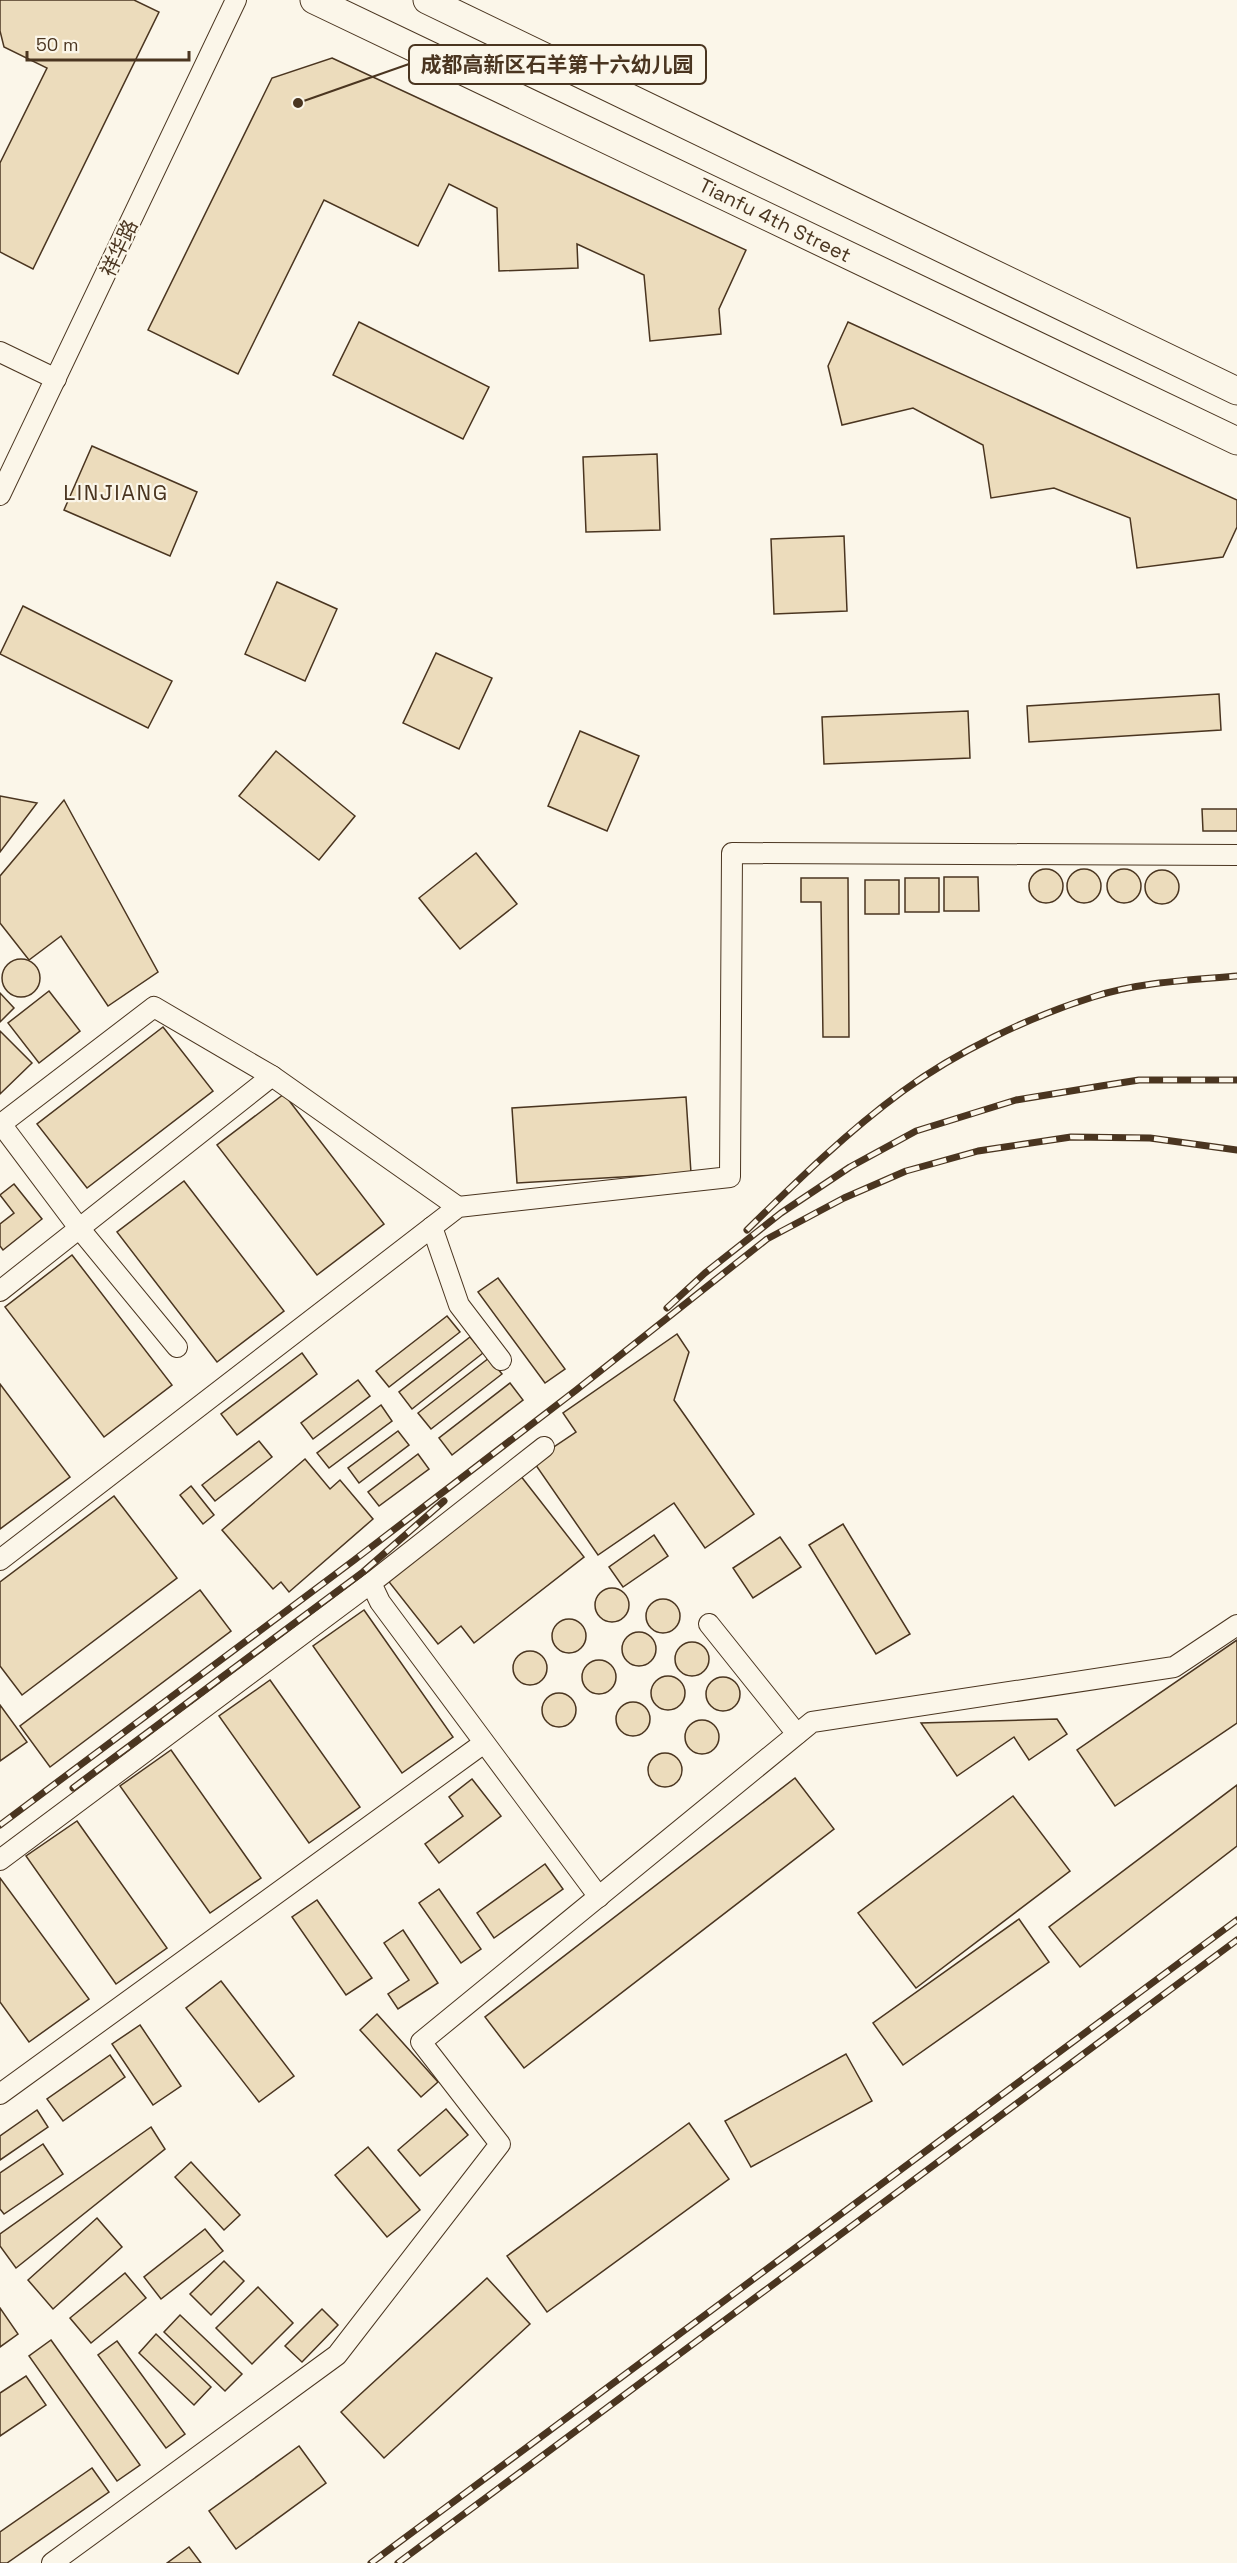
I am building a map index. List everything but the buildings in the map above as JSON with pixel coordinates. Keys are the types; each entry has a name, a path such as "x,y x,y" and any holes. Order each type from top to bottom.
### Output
{"main road":[{"name":"Tianfu 4th Street","path":"314,0 1237,441"},
{"path":"427,0 1237,391"}],"street":[{"name":"祥华路","path":"0,495 236,0"},
{"path":"0,352 56,379"},
{"path":"0,1560 458,1207 730,1177 732,853 1237,855"},
{"path":"177,1347 79,1228 1,1124 154,1007 272,1076 458,1207"},
{"path":"0,1291 272,1076"},
{"path":"432,1227 459,1305 501,1360"},
{"path":"0,1860 371,1583 544,1447"},
{"path":"371,1583 380,1602 599,1897"},
{"path":"709,1624 797,1734"},
{"path":"52,2563 337,2355 500,2144 421,2042 812,1722 1173,1667 1237,1625"},
{"path":"0,2094 484,1743"}],"railway":[{"path":"747,1230 862,1123 924,1076 970,1049 1044,1014 1110,992 1165,982 1237,976"},
{"path":"667,1308 705,1273 781,1213 850,1167 916,1131 1016,1100 1101,1086 1139,1080 1237,1080"},
{"path":"0,1825 353,1561 575,1391 767,1239 844,1198 906,1171 978,1151 1071,1137 1150,1138 1237,1150"},
{"path":"73,1788 363,1572 444,1501"},
{"path":"371,2563 1237,1920"},
{"path":"398,2563 1237,1940"}],"place":[{"name":"成都高新区石羊第十六幼儿园","path":"298,103"}],"district":[{"name":"LINJIANG","path":"116,492"}]}
